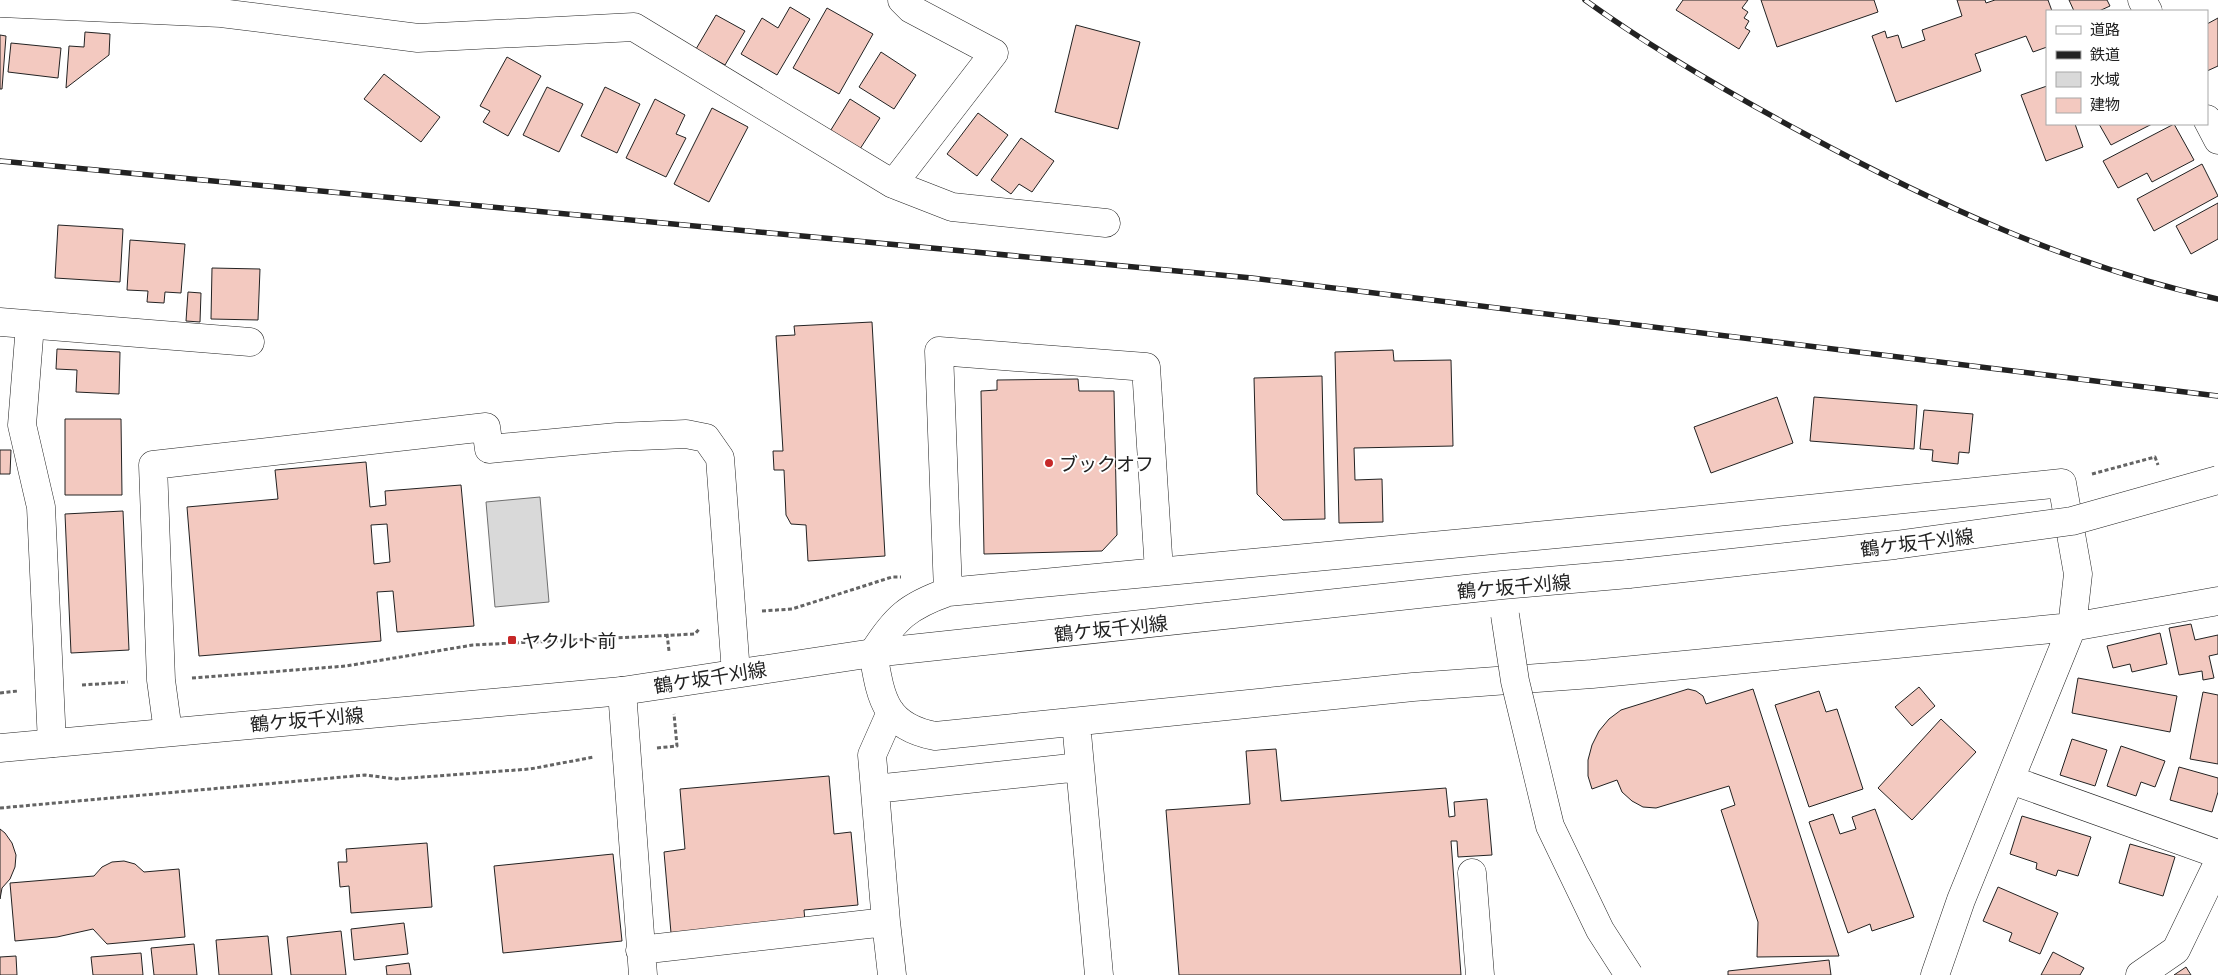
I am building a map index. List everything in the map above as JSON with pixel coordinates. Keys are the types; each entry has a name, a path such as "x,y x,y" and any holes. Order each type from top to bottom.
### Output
{"street":[{"path":"894,184 994,53 911,9 902,0"},
{"path":"0,3 221,12 418,38 634,27 894,184 952,207 1106,224"},
{"path":"2208,121 2218,140"},
{"path":"0,322 250,342"},
{"path":"30,324 22,425 41,507 52,743"},
{"path":"948,583 939,351 1146,367 1159,571"},
{"path":"168,732 161,680 153,465 486,427 489,449 617,437 686,434 706,438 720,458 736,673"},
{"name":"鶴ケ坂千刈線","path":"0,748 622,690 873,653 1502,585 1630,574 1896,545 2072,521 2218,480"},
{"path":"1935,975 1961,900 2072,627 2078,574 2062,483 1631,527 1159,571 948,583 901,615 885,634 873,653 880,694 891,712 904,726 920,733 935,736 1413,687 1602,673 2072,627 2218,601"},
{"path":"1502,585 1515,681 1550,826 1600,930 1626,974"},
{"path":"622,690 641,963 886,922"},
{"path":"891,712 872,755 892,975"},
{"path":"1076,722 1099,975"},
{"path":"875,789 1080,767"},
{"path":"2011,780 2218,854"},
{"path":"2140,975 2176,950 2218,863"},
{"path":"1472,873 1480,975"}],"path":[{"path":"2062,483 2155,457 2161,473"},
{"path":"0,693 346,666 473,645 695,634 713,614 792,609 892,577 948,583"},
{"path":"0,808 365,775 396,779 530,769 626,751 677,746"}],"water":[{"path":"540,497 549,602 495,607 486,502"}],"building":[{"path":"1683,0 1748,0 1742,8 1748,12 1744,18 1749,21 1745,28 1750,31 1739,49 1676,10"},
{"path":"1761,0 1874,0 1878,12 1777,47"},
{"path":"1957,0 1985,0 1986,3 1995,0 2048,0 2052,10 2046,10 2046,47 2033,52 2026,36 1975,54 1981,71 1896,102 1872,36 1885,31 1887,38 1898,35 1902,48 1925,40 1922,30 1962,16"},
{"path":"2069,0 2107,0 2110,6 2101,10 2074,10"},
{"path":"790,7 810,19 777,75 741,54 762,18 778,28"},
{"path":"827,8 873,34 839,94 793,68"},
{"path":"716,15 745,31 725,65 696,49"},
{"path":"2218,18 2218,66 2208,71 2208,23"},
{"path":"1076,25 1140,42 1118,129 1055,112"},
{"path":"85,32 110,34 109,55 66,88 69,46 84,47"},
{"path":"0,35 6,36 2,89 0,89"},
{"path":"11,43 61,48 58,78 8,72"},
{"path":"881,52 916,75 894,109 859,87"},
{"path":"507,57 541,76 508,136 483,122 490,111 480,106"},
{"path":"384,74 440,117 421,142 364,99"},
{"path":"2046,86 2046,125 2075,125 2083,147 2046,161 2021,95"},
{"path":"547,87 583,104 559,152 523,135"},
{"path":"605,87 640,104 617,153 581,136"},
{"path":"655,99 685,115 676,134 686,138 666,177 626,158"},
{"path":"850,99 880,118 858,152 829,133"},
{"path":"712,108 748,127 709,202 674,184"},
{"path":"978,113 1008,135 977,176 947,154"},
{"path":"2100,125 2150,125 2111,145"},
{"path":"2172,125 2175,125 2194,160 2152,182 2147,173 2118,188 2103,161"},
{"path":"1021,138 1054,161 1032,192 1019,184 1011,194 991,180"},
{"path":"2202,164 2218,196 2154,231 2137,199"},
{"path":"2218,203 2218,239 2191,254 2176,226"},
{"path":"58,225 123,229 120,282 55,278"},
{"path":"130,240 185,244 181,293 165,292 164,303 147,302 148,291 127,290"},
{"path":"212,268 260,269 258,320 211,319"},
{"path":"188,292 201,293 200,322 186,321"},
{"path":"872,322 885,556 808,561 806,525 791,524 786,515 784,470 774,470 773,451 783,451 776,336 795,335 794,326"},
{"path":"57,349 120,352 119,394 76,392 77,370 56,369"},
{"path":"1393,350 1394,361 1451,360 1453,446 1354,448 1355,480 1382,479 1383,522 1339,523 1335,352"},
{"path":"1322,376 1325,519 1283,520 1257,494 1254,378"},
{"name":"ブックオフ","path":"1078,379 1079,391 1114,391 1117,535 1102,551 984,554 981,391 997,390 997,380"},
{"path":"1777,397 1793,443 1711,473 1694,427"},
{"path":"1814,397 1917,405 1914,449 1810,441"},
{"path":"1924,410 1973,414 1969,453 1959,452 1958,464 1932,461 1933,450 1920,449"},
{"path":"65,419 121,419 122,495 65,495"},
{"path":"0,450 11,450 10,474 0,474"},
{"path":"366,462 370,507 386,505 385,491 461,485 474,626 397,632 393,591 377,592 381,641 199,656 187,507 278,499 275,470","holes":["387,524 390,562 374,564 371,525"]},
{"path":"123,511 129,650 71,653 65,514"},
{"path":"2191,624 2195,640 2218,635 2218,654 2209,656 2214,678 2203,680 2202,671 2179,675 2169,628"},
{"path":"2160,633 2167,664 2132,672 2130,664 2113,668 2107,646"},
{"path":"2078,678 2177,696 2170,732 2072,713"},
{"path":"1919,687 1935,706 1912,726 1895,707"},
{"path":"1688,689 1696,691 1703,696 1706,704 1753,689 1839,956 1757,957 1758,922 1721,810 1735,805 1729,786 1656,808 1643,807 1632,801 1622,792 1617,780 1592,789 1588,776 1588,760 1592,745 1599,731 1609,719 1621,710"},
{"path":"1819,691 1826,712 1837,709 1863,789 1809,807 1775,705"},
{"path":"2203,692 2218,695 2218,764 2190,759"},
{"path":"1941,719 1976,752 1912,820 1878,788"},
{"path":"2072,739 2107,750 2095,786 2060,775"},
{"path":"2121,746 2165,761 2155,787 2141,782 2136,796 2107,786"},
{"path":"1276,749 1281,801 1446,788 1449,817 1455,816 1454,802 1487,799 1492,855 1458,857 1457,841 1451,841 1461,975 1179,975 1166,810 1250,804 1246,751"},
{"path":"2179,767 2218,778 2218,792 2212,812 2170,800"},
{"path":"829,776 834,834 851,832 858,905 804,910 805,921 671,933 664,852 685,849 680,789"},
{"path":"1875,809 1914,917 1872,931 1870,924 1848,933 1809,822 1833,814 1840,834 1856,829 1852,817"},
{"path":"2022,816 2091,837 2078,876 2058,870 2056,876 2036,869 2037,863 2010,854"},
{"path":"0,829 12,843 16,855 15,867 10,879 2,888 0,899"},
{"path":"427,843 432,907 351,913 349,886 340,887 338,862 347,862 346,849"},
{"path":"2130,844 2175,857 2163,896 2119,883"},
{"path":"613,854 622,941 503,953 494,866"},
{"path":"124,861 135,864 144,872 179,869 185,937 107,944 93,929 57,937 15,941 10,883 94,876 102,867 112,862"},
{"path":"1998,887 2058,913 2040,954 2009,941 2012,933 1983,921"},
{"path":"404,923 408,954 354,960 351,929"},
{"path":"341,931 346,975 291,975 287,937"},
{"path":"268,936 272,975 219,975 216,940"},
{"path":"194,944 197,975 154,975 151,948"},
{"path":"2053,952 2084,968 2080,975 2041,975"},
{"path":"141,953 143,975 93,975 91,957"},
{"path":"16,956 17,975 0,975 0,957"},
{"path":"1829,960 1831,975 1728,975 1728,971"},
{"path":"409,963 411,975 387,975 386,966"},
{"path":"2186,967 2191,975 2174,975"}],"railway":[{"path":"1585,0 1665,54 1720,87 1854,160 1954,209 2005,231 2110,270 2218,299"},
{"path":"0,161 1252,278 2218,396"}],"place":[{"name":"ブックオフ","path":"1049,463"},
{"name":"ヤクルト前","path":"512,640"}]}
